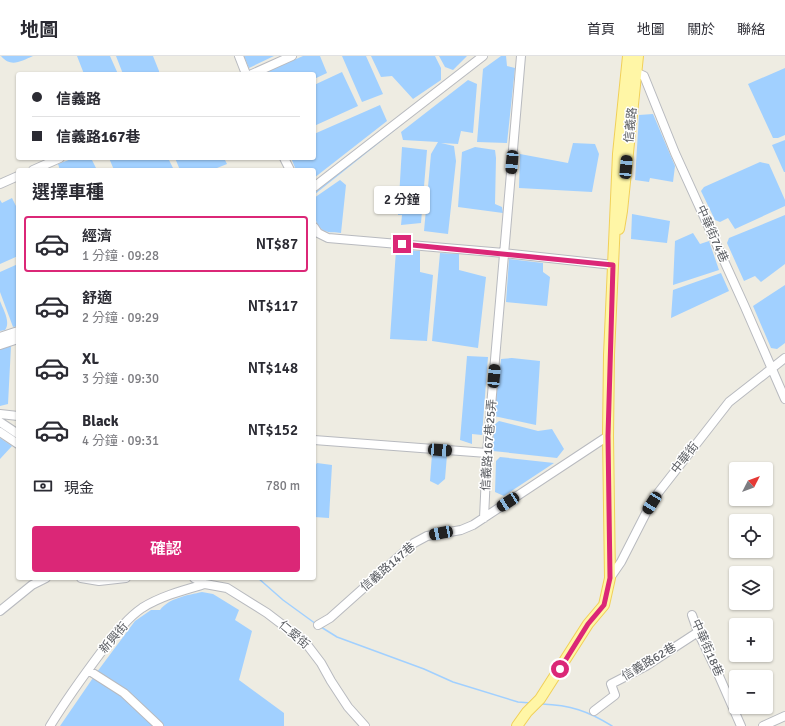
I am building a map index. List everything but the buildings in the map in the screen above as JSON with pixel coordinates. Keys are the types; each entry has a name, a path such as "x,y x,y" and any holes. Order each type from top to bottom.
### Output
{"main road":[{"name":"信義路","path":"517,726 527,712 538,701 588,624 604,605 610,578 608,436 613,265 618,154 628,56"},
{"name":"信義路","path":"613,265 622,211 638,56"}],"street":[{"path":"239,56 245,72"},
{"path":"256,72 292,56"},
{"path":"316,185 483,56"},
{"name":"信義路167巷25弄","path":"484,518 504,253 522,56"},
{"path":"627,68 636,72"},
{"name":"中華街74巷","path":"636,72 644,76 675,152 785,399"},
{"path":"38,168 56,160"},
{"path":"0,184 16,177"},
{"path":"316,230 328,238 504,253 613,265"},
{"path":"0,337 16,332"},
{"path":"0,345 16,340"},
{"name":"中華街","path":"610,578 622,562 646,513 668,479 729,402 785,358"},
{"path":"0,414 16,416"},
{"path":"0,422 16,433"},
{"path":"0,432 16,443"},
{"name":"信義路147巷","path":"318,625 330,618 414,543 427,536 461,530 473,525 608,436"},
{"path":"316,440 488,453"},
{"path":"0,611 32,586 42,580"},
{"name":"仁愛街","path":"198,580 205,584 227,588 267,613 305,642 321,663 348,707 365,726"},
{"name":"新興街","path":"50,726 88,670 116,633 142,608 180,591 205,584"},
{"name":"中華街18巷","path":"692,615 698,632 741,726"},
{"name":"信義路62巷","path":"594,711 614,695 611,684 646,666 698,632"},
{"path":"88,670 124,693 159,726"},
{"path":"763,726 785,716"}],"water":[{"path":"1,56 33,56 12,63 5,60"},
{"path":"77,56 110,56 117,72 83,72"},
{"path":"116,56 153,56 159,71 159,72 122,72"},
{"path":"244,56 274,56 249,68"},
{"path":"303,56 320,56 327,73 316,78 316,72 267,72"},
{"path":"342,56 366,56 383,94 362,102"},
{"path":"371,56 435,56 441,68 441,80 413,99 392,76 381,77"},
{"path":"439,56 467,56 453,70 445,67"},
{"path":"501,56 506,56 507,66 515,68 507,143 477,142 483,69"},
{"path":"785,68 785,135 778,138 773,138 748,84"},
{"path":"342,72 358,106 316,125 316,84"},
{"path":"468,80 477,84 473,133 461,131 458,144 441,143 454,146 456,161 448,234 424,231 431,154 438,142 403,140 401,132"},
{"path":"380,105 387,121 316,176 316,168 295,168 292,160 316,160 316,133"},
{"path":"653,114 675,166 673,182 650,178 649,182 635,180 639,115"},
{"path":"785,140 785,172 784,172 772,145"},
{"path":"573,143 595,144 599,154 592,192 519,188 520,154 568,163"},
{"path":"402,147 427,150 421,223 401,225 402,215 398,215"},
{"path":"475,147 495,150 495,204 502,207 503,213 458,207 462,152"},
{"path":"69,160 92,160 96,168 59,168 58,164"},
{"path":"110,160 169,160 173,168 113,168"},
{"path":"176,160 225,160 227,164 217,168 179,168"},
{"path":"760,162 769,164 785,200 785,206 735,229 728,218 720,222 715,220 701,191 704,187"},
{"path":"340,180 346,185 341,233 327,232 321,229 318,225 316,221 316,197"},
{"path":"12,198 16,206 16,257 0,264 0,200 2,203"},
{"path":"632,214 670,221 667,243 631,239"},
{"path":"785,215 785,264 761,282 755,276 744,281 727,243 729,238"},
{"path":"693,233 700,244 709,241 719,270 673,285 675,241"},
{"path":"396,250 420,251 420,272 433,275 427,341 390,339"},
{"path":"440,253 459,254 459,270 486,277 478,348 432,341"},
{"path":"509,259 543,263 543,272 550,277 547,306 506,302"},
{"path":"16,265 16,326 13,327 0,292 0,272"},
{"path":"721,273 729,291 671,318 673,290"},
{"path":"785,285 785,343 777,349 771,348 753,306"},
{"path":"0,301 7,319 7,327 5,330 0,331"},
{"path":"11,346 8,404 0,406 0,349"},
{"path":"467,356 488,357 482,435 472,434 472,444 460,440"},
{"path":"512,358 540,361 536,425 494,416 501,359"},
{"path":"499,421 538,431 552,429 564,449 557,458 493,451 494,425"},
{"path":"0,438 12,446 0,459"},
{"path":"432,454 447,455 445,479 438,485 430,481"},
{"path":"500,457 554,463 504,496 495,492 496,461"},
{"path":"317,463 332,465 329,518 316,517"},
{"path":"202,592 213,594 239,610 235,620 252,631 239,680 284,713 284,726 60,726 97,672 135,621 151,610 160,610 174,600"}],"waterway":[{"path":"316,192 403,123"},
{"path":"0,427 10,434"},
{"path":"260,580 283,600 316,624"},
{"path":"321,627 337,637 424,669 453,682 518,702 531,703"},
{"path":"542,704 570,707 595,716 612,726"}],"route":[{"path":"402,244 613,265 609,355 608,436 610,578 604,605 588,624 560,669"}]}
